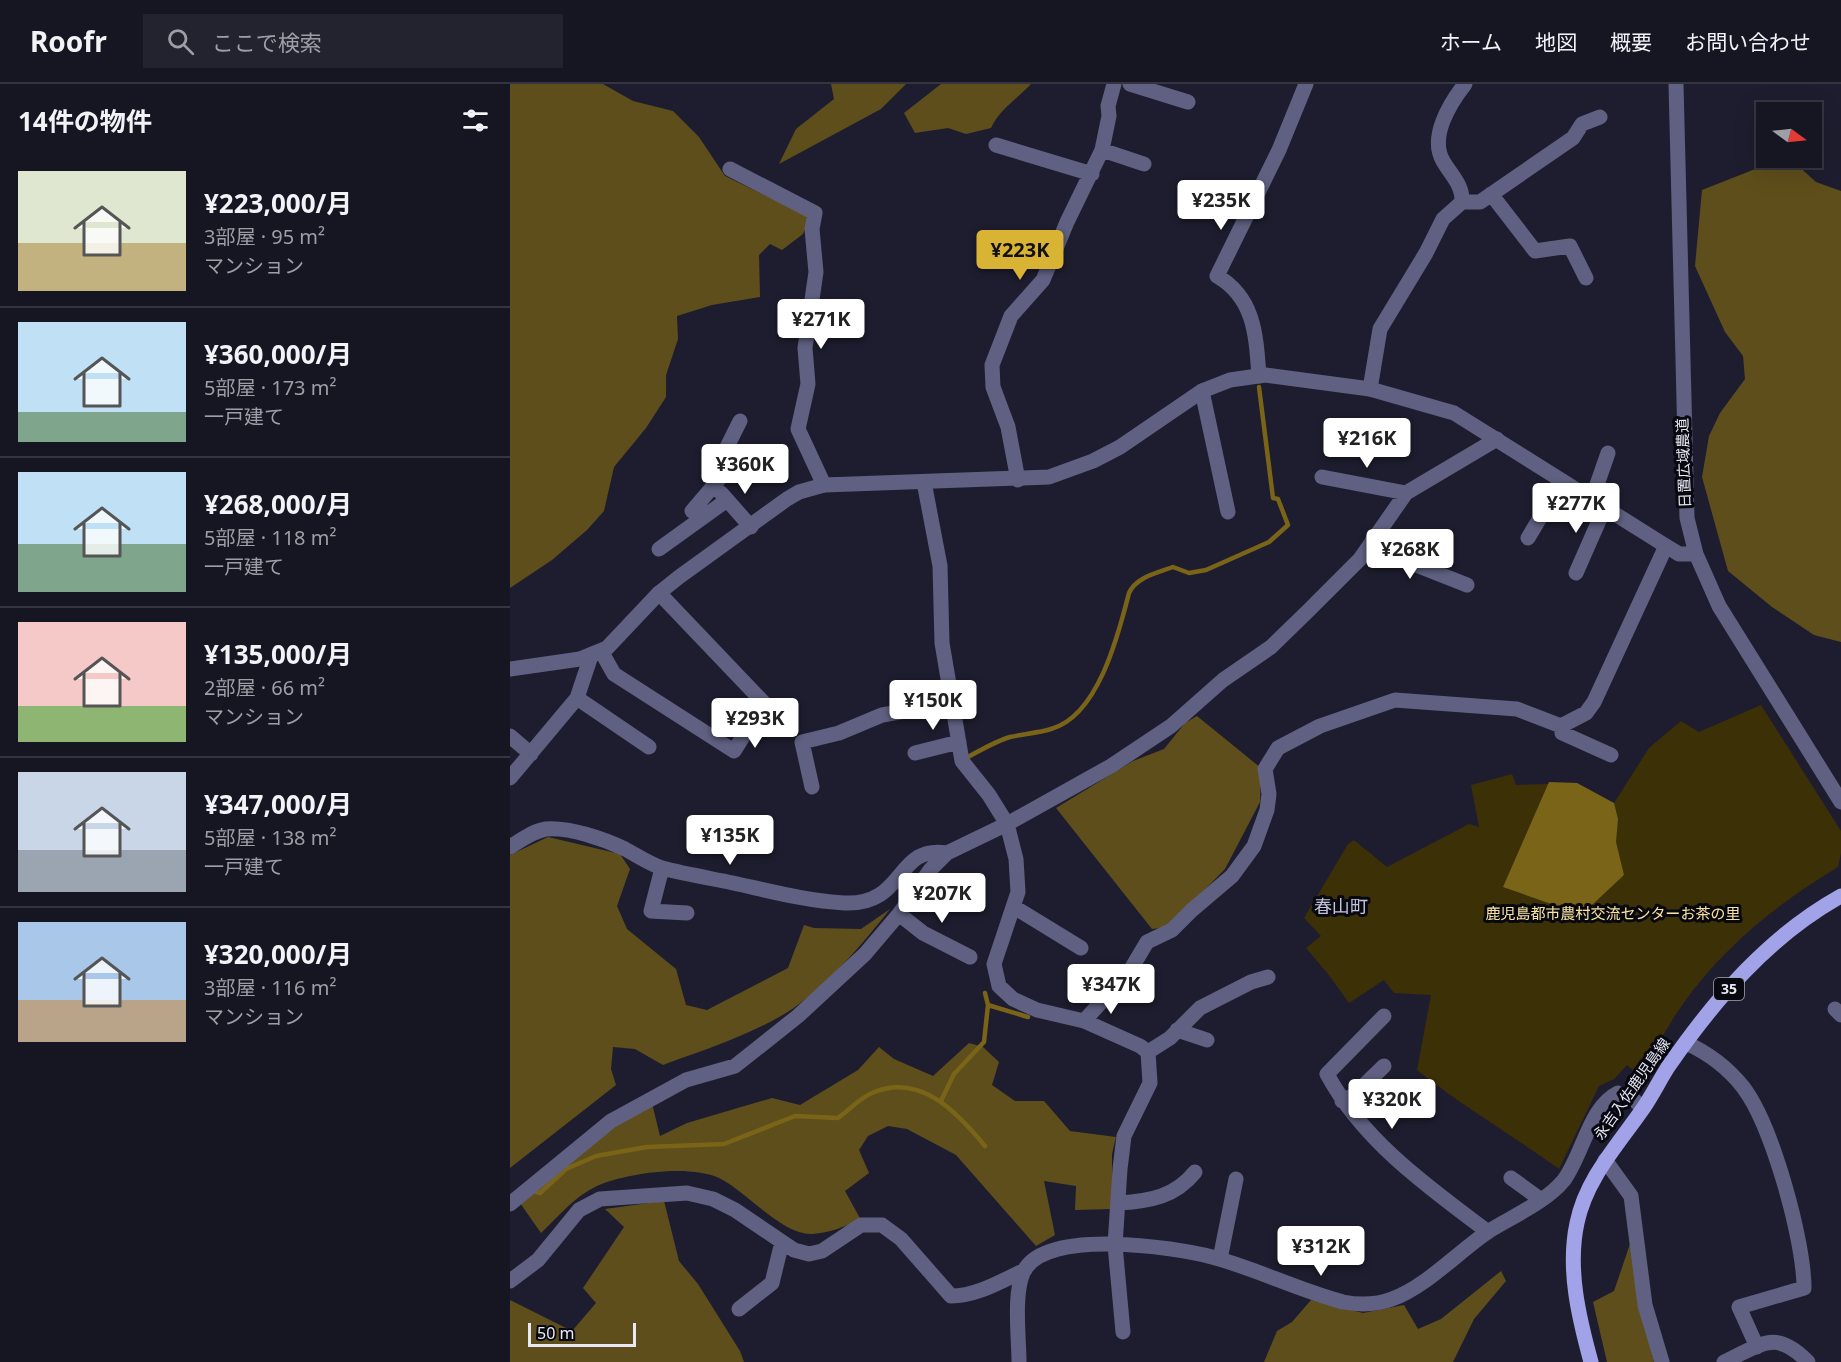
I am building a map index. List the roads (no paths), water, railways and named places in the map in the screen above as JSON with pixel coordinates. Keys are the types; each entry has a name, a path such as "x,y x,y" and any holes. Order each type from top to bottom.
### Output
{"main road":[{"name":"永吉入佐鹿児島線","path":"1592,1362 1576,1299 1574,1245 1581,1206 1605,1160 1707,1015 1775,940 1814,911 1841,896"}],"street":[{"path":"1018,480 1008,427 993,387 992,365 1011,316 1043,280 1067,222 1092,174 1102,150 1109,116 1108,106 1114,84"},
{"path":"1130,84 1188,102"},
{"path":"1259,376 1257,336 1251,315 1241,295 1217,276 1279,150 1306,84"},
{"path":"1462,202 1463,191 1443,160 1437,140 1456,96 1466,84"},
{"name":"日置広域農道","path":"1676,84 1683,450 1687,518 1696,554 1719,606 1841,802"},
{"path":"1370,389 1380,329 1426,253 1443,219 1462,202 1480,202 1573,138 1582,124 1600,117"},
{"path":"996,145 1092,174"},
{"path":"1102,150 1144,164"},
{"path":"730,169 815,213 812,229 816,273 805,348 808,384 798,429 824,485"},
{"path":"1491,194 1535,251 1570,246 1587,278"},
{"path":"510,669 596,653 619,638 659,593 799,492 824,485 1018,480 1049,477 1094,461 1143,433 1202,390 1230,380 1259,376 1309,380 1370,389 1447,410 1679,554 1696,554"},
{"path":"1202,390 1228,512"},
{"path":"692,511 721,477 727,447 740,421"},
{"path":"510,1204 611,1121 686,1080 735,1066 805,1010 865,954 899,914 930,870 946,853 1007,824 1111,766 1171,726 1223,680 1271,647 1360,559 1406,493 1497,439"},
{"path":"1592,499 1608,453"},
{"path":"1322,477 1406,493"},
{"path":"1528,538 1562,481"},
{"path":"924,482 940,566 942,643 962,761 1007,824 1016,859 1018,892 994,964 999,986 1012,999 1037,1010 1084,1021 1122,1037 1148,1052"},
{"path":"714,485 751,527"},
{"path":"658,549 727,500"},
{"path":"1576,573 1605,507"},
{"path":"1372,541 1391,555 1467,585"},
{"path":"1084,1021 1131,969 1147,942 1172,930 1232,876 1254,846 1267,810 1269,794 1265,769 1278,748 1320,726 1395,700 1517,709 1561,726 1586,713 1594,702 1666,546"},
{"path":"596,653 614,674 734,751 764,703 659,593"},
{"path":"510,778 577,698 596,653"},
{"path":"577,698 649,747"},
{"path":"812,787 802,742 839,734 882,715 953,703"},
{"path":"1561,726 1562,734 1611,755"},
{"path":"510,736 531,754"},
{"path":"915,753 959,742"},
{"path":"510,847 535,832 547,829 604,841 662,868 801,898 848,903 871,902 881,896 922,853 932,850 946,853"},
{"path":"662,868 651,911 687,913"},
{"path":"1014,907 1081,948"},
{"path":"899,914 923,933 970,957"},
{"path":"1148,1052 1178,1030 1200,1008 1251,982 1268,977"},
{"path":"1384,1016 1327,1074 1342,1101 1419,1182 1488,1232"},
{"path":"1178,1030 1207,1040"},
{"path":"1686,1043 1720,1064 1743,1087 1759,1117 1781,1172 1792,1211 1804,1273 1804,1288 1739,1307 1757,1347"},
{"path":"1123,1332 1114,1245 1119,1203 1119,1169 1125,1136 1150,1083 1148,1052"},
{"path":"1342,1101 1354,1095 1384,1066"},
{"path":"510,1281 538,1260 579,1210 600,1199 687,1193 713,1199 735,1210 795,1250 809,1254 822,1251 861,1225 882,1225 901,1239 951,1296 967,1294 991,1286 1025,1270 1041,1255 1058,1248 1114,1245 1164,1248 1220,1259 1331,1299 1364,1304 1392,1299 1409,1290 1488,1232 1555,1190 1580,1154 1603,1102 1618,1093 1634,1100 1643,1108"},
{"path":"1605,1160 1630,1196 1644,1305 1662,1362"},
{"path":"1119,1203 1146,1202 1168,1195 1180,1189 1195,1172"},
{"path":"1511,1178 1540,1199"},
{"path":"1220,1259 1236,1179"},
{"path":"739,1309 772,1283 782,1242"},
{"path":"1019,1362 1020,1284 1025,1270"},
{"path":"1724,1362 1775,1341 1785,1343 1808,1362"}],"waterway":[{"path":"968,757 1010,737 1051,729 1067,721 1081,708 1104,672 1119,631 1129,593 1137,583 1148,576 1173,567 1189,573 1206,570 1269,542 1288,525 1278,499 1273,498 1259,387"},
{"path":"941,1101 954,1074 984,1042 988,1005 985,993"},
{"path":"988,1005 1028,1017"},
{"path":"534,1191 540,1193 566,1169 596,1156 647,1147 724,1144 795,1116 838,1118 868,1095 889,1088 906,1088 936,1099 962,1120 985,1146"}],"district":[{"name":"春山町","path":"1341,907"}],"park label":[{"name":"鹿児島都市農村交流センターお茶の里","path":"1613,914"}]}
